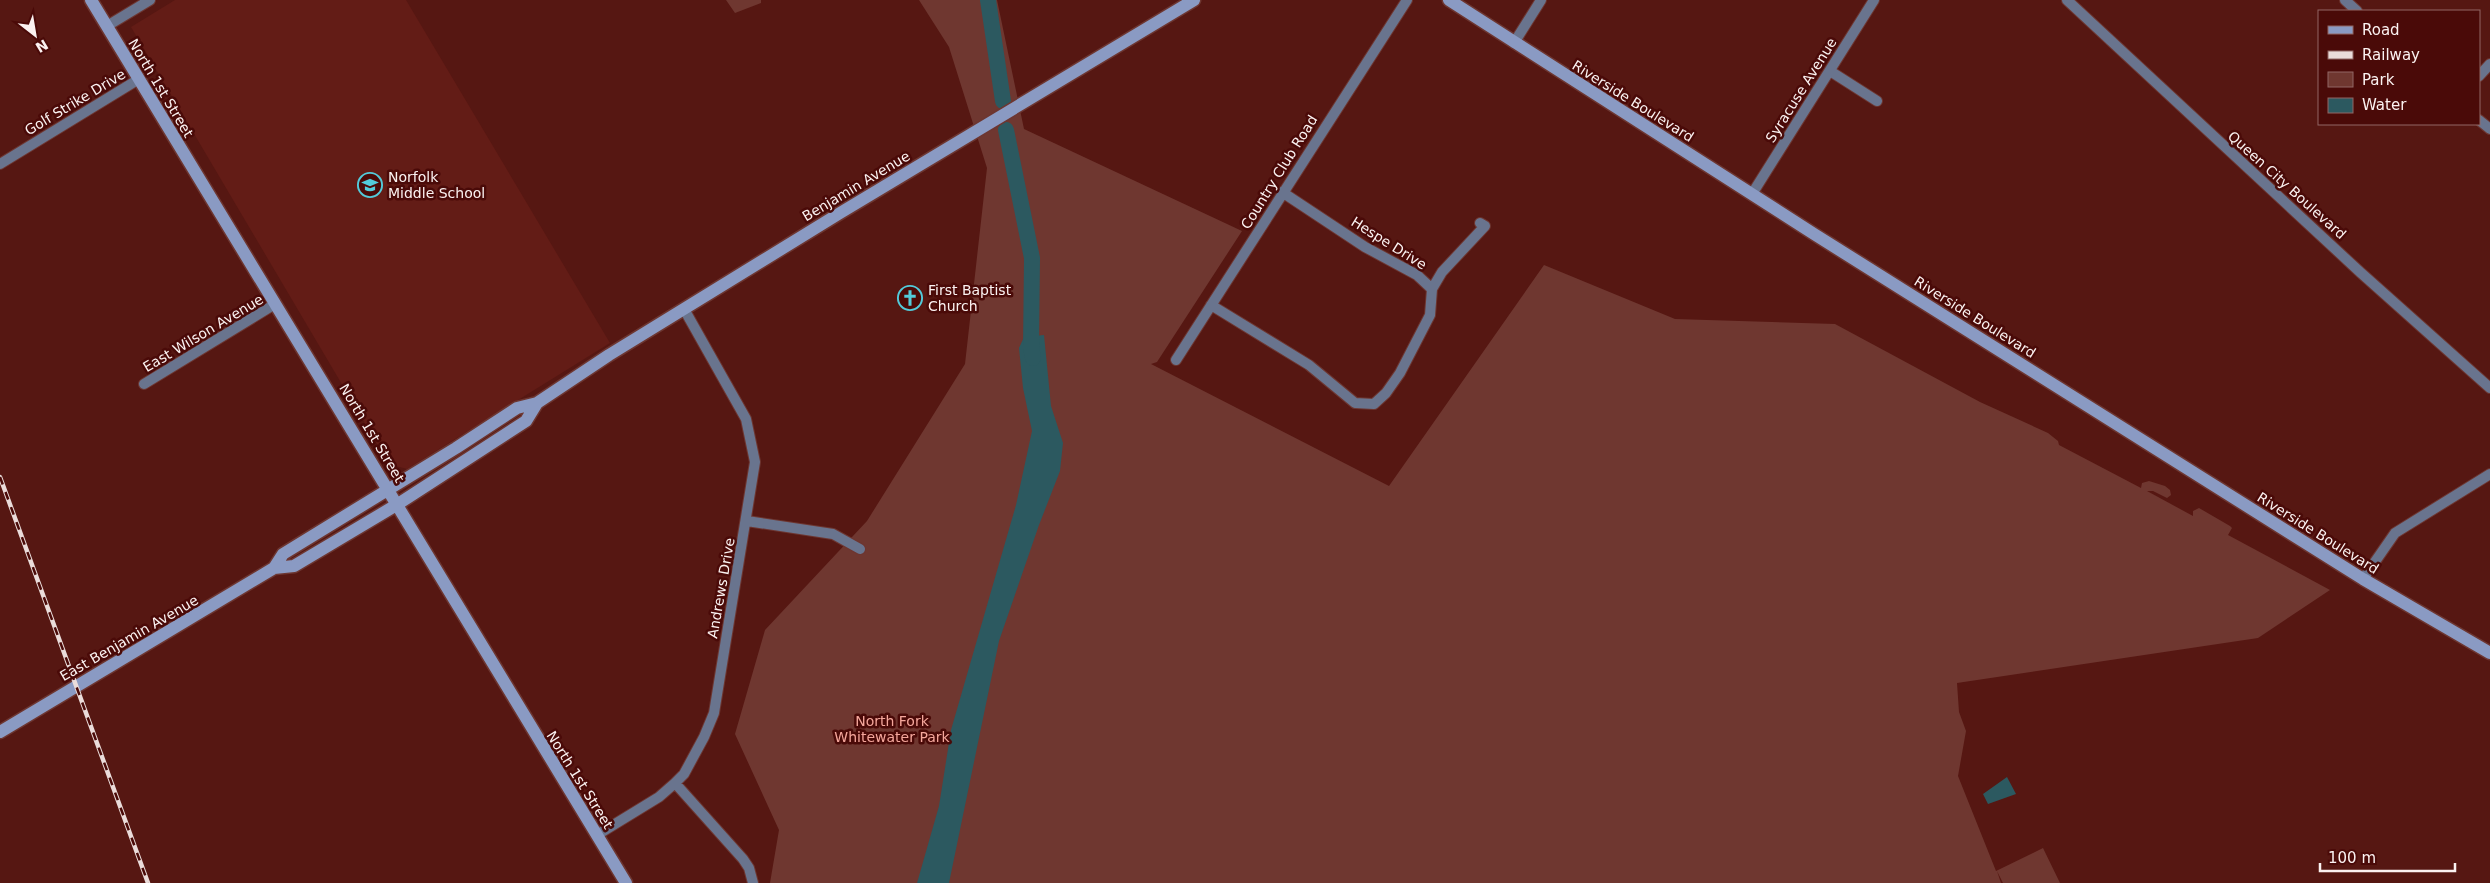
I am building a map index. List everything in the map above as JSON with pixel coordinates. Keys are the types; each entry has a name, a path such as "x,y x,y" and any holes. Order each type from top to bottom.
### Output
{"main road":[{"name":"North 1st Street","path":"91,0 626,883"},
{"name":"Benjamin Avenue","path":"389,490 517,408 537,403 684,309 1194,0"},
{"name":"Riverside Boulevard","path":"1449,0 1752,194 2363,579 2490,653"},
{"name":"Benjamin Avenue","path":"398,504 526,421 537,403"},
{"name":"East Benjamin Avenue","path":"274,568 283,554 389,490"},
{"name":"East Benjamin Avenue","path":"0,732 274,568 294,566 398,504"}],"street":[{"path":"107,26 150,0"},
{"name":"Country Club Road","path":"1176,360 1406,0"},
{"path":"1514,43 1542,0"},
{"name":"Syracuse Avenue","path":"1752,194 1874,0"},
{"name":"Queen City Boulevard","path":"2067,0 2366,278 2490,388"},
{"path":"2344,0 2356,10"},
{"path":"2480,75 2490,64"},
{"path":"1830,71 1877,102"},
{"name":"Golf Strike Drive","path":"0,164 139,79"},
{"path":"2480,121 2490,130"},
{"name":"Hespe Drive","path":"1211,305 1309,365 1355,403 1374,404 1386,393 1400,374 1430,315 1432,289 1417,275 1365,247 1282,192"},
{"path":"1432,289 1442,272 1485,226 1480,223"},
{"name":"East Wilson Avenue","path":"144,384 275,304"},
{"name":"Andrews Drive","path":"597,835 659,797 675,784 684,774 704,738 714,713 747,521 755,462 746,419 684,309"},
{"path":"2363,579 2395,533 2490,474"},
{"path":"747,521 833,534 860,549"},
{"path":"675,784 743,859 749,868 753,883"}],"shaded area":[{"name":"Norfolk Middle School","path":"175,0 406,0 610,343 407,469 389,464 131,27"}],"green space":[{"path":"726,0 761,0 761,3 735,13"},
{"name":"North Fork Whitewater Park","path":"919,0 997,0 1024,129 1242,231 1157,362 1151,364 1389,486 1544,265 1675,319 1835,324 1980,402 2048,433 2058,441 2059,445 2141,488 2142,483 2149,481 2165,486 2170,490 2171,495 2167,498 2153,491 2147,491 2193,516 2193,511 2199,508 2230,526 2232,528 2228,535 2330,590 2258,638 1957,683 1959,712 1966,731 1958,776 1996,871 2043,848 2060,883 2003,883 1997,871 2001,883 770,883 779,830 735,734 765,630 867,521 965,364 987,168 949,47"}],"water":[{"path":"1044,335 1051,406 1063,443 1060,471 1039,525 999,641 949,883 917,883 939,806 951,730 1016,505 1032,431 1023,388 1019,348 1024,337"},
{"path":"2007,777 2016,794 1988,804 1983,794"}],"waterway":[{"path":"988,0 1003,101"},
{"path":"1006,130 1032,258 1031,347 1033,358"}],"railway":[{"path":"0,477 148,883"}],"place":[{"name":"Norfolk Middle School","path":"370,185"},
{"name":"First Baptist Church","path":"910,298"}]}
